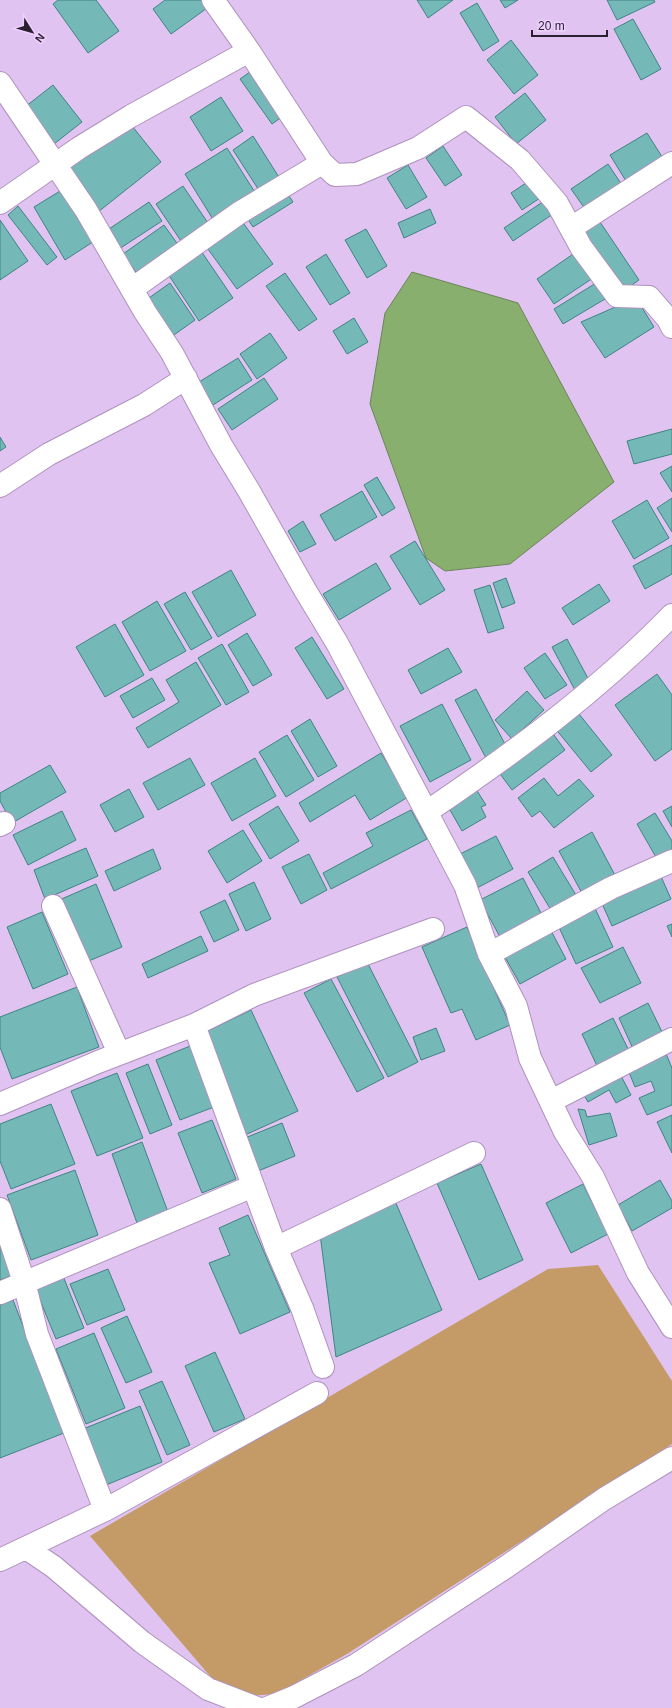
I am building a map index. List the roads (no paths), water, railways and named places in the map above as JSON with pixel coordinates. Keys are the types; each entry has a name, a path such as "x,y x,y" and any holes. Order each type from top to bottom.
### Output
{"street":[{"path":"213,0 249,51 322,163 335,175 357,174 418,148 466,117 520,160 557,203 581,247 617,296 649,297 668,319 672,327"},
{"path":"0,203 55,164 131,116 249,51"},
{"path":"0,83 86,210 186,378 221,445 250,491 305,590 337,643 388,742 428,812 465,885 489,954 516,1006 530,1058 565,1132 593,1177 638,1273 672,1328"},
{"path":"132,289 239,213 322,163"},
{"path":"571,228 672,163"},
{"path":"0,486 49,454 144,405 186,378"},
{"path":"428,812 479,777 608,677 672,616"},
{"path":"489,954 610,888 672,861"},
{"path":"53,906 120,1054"},
{"path":"0,1104 194,1025 254,995 433,929"},
{"path":"194,1025 276,1248 302,1308 323,1367"},
{"path":"551,1101 672,1039"},
{"path":"276,1248 474,1153"},
{"path":"0,1293 253,1186"},
{"path":"0,1209 24,1282 37,1334 106,1510"},
{"path":"0,1560 106,1510 318,1393"},
{"path":"267,1708 294,1697 356,1665 506,1567 604,1499 672,1458"},
{"path":"26,1548 54,1567 142,1642 208,1689 244,1706"}]}
